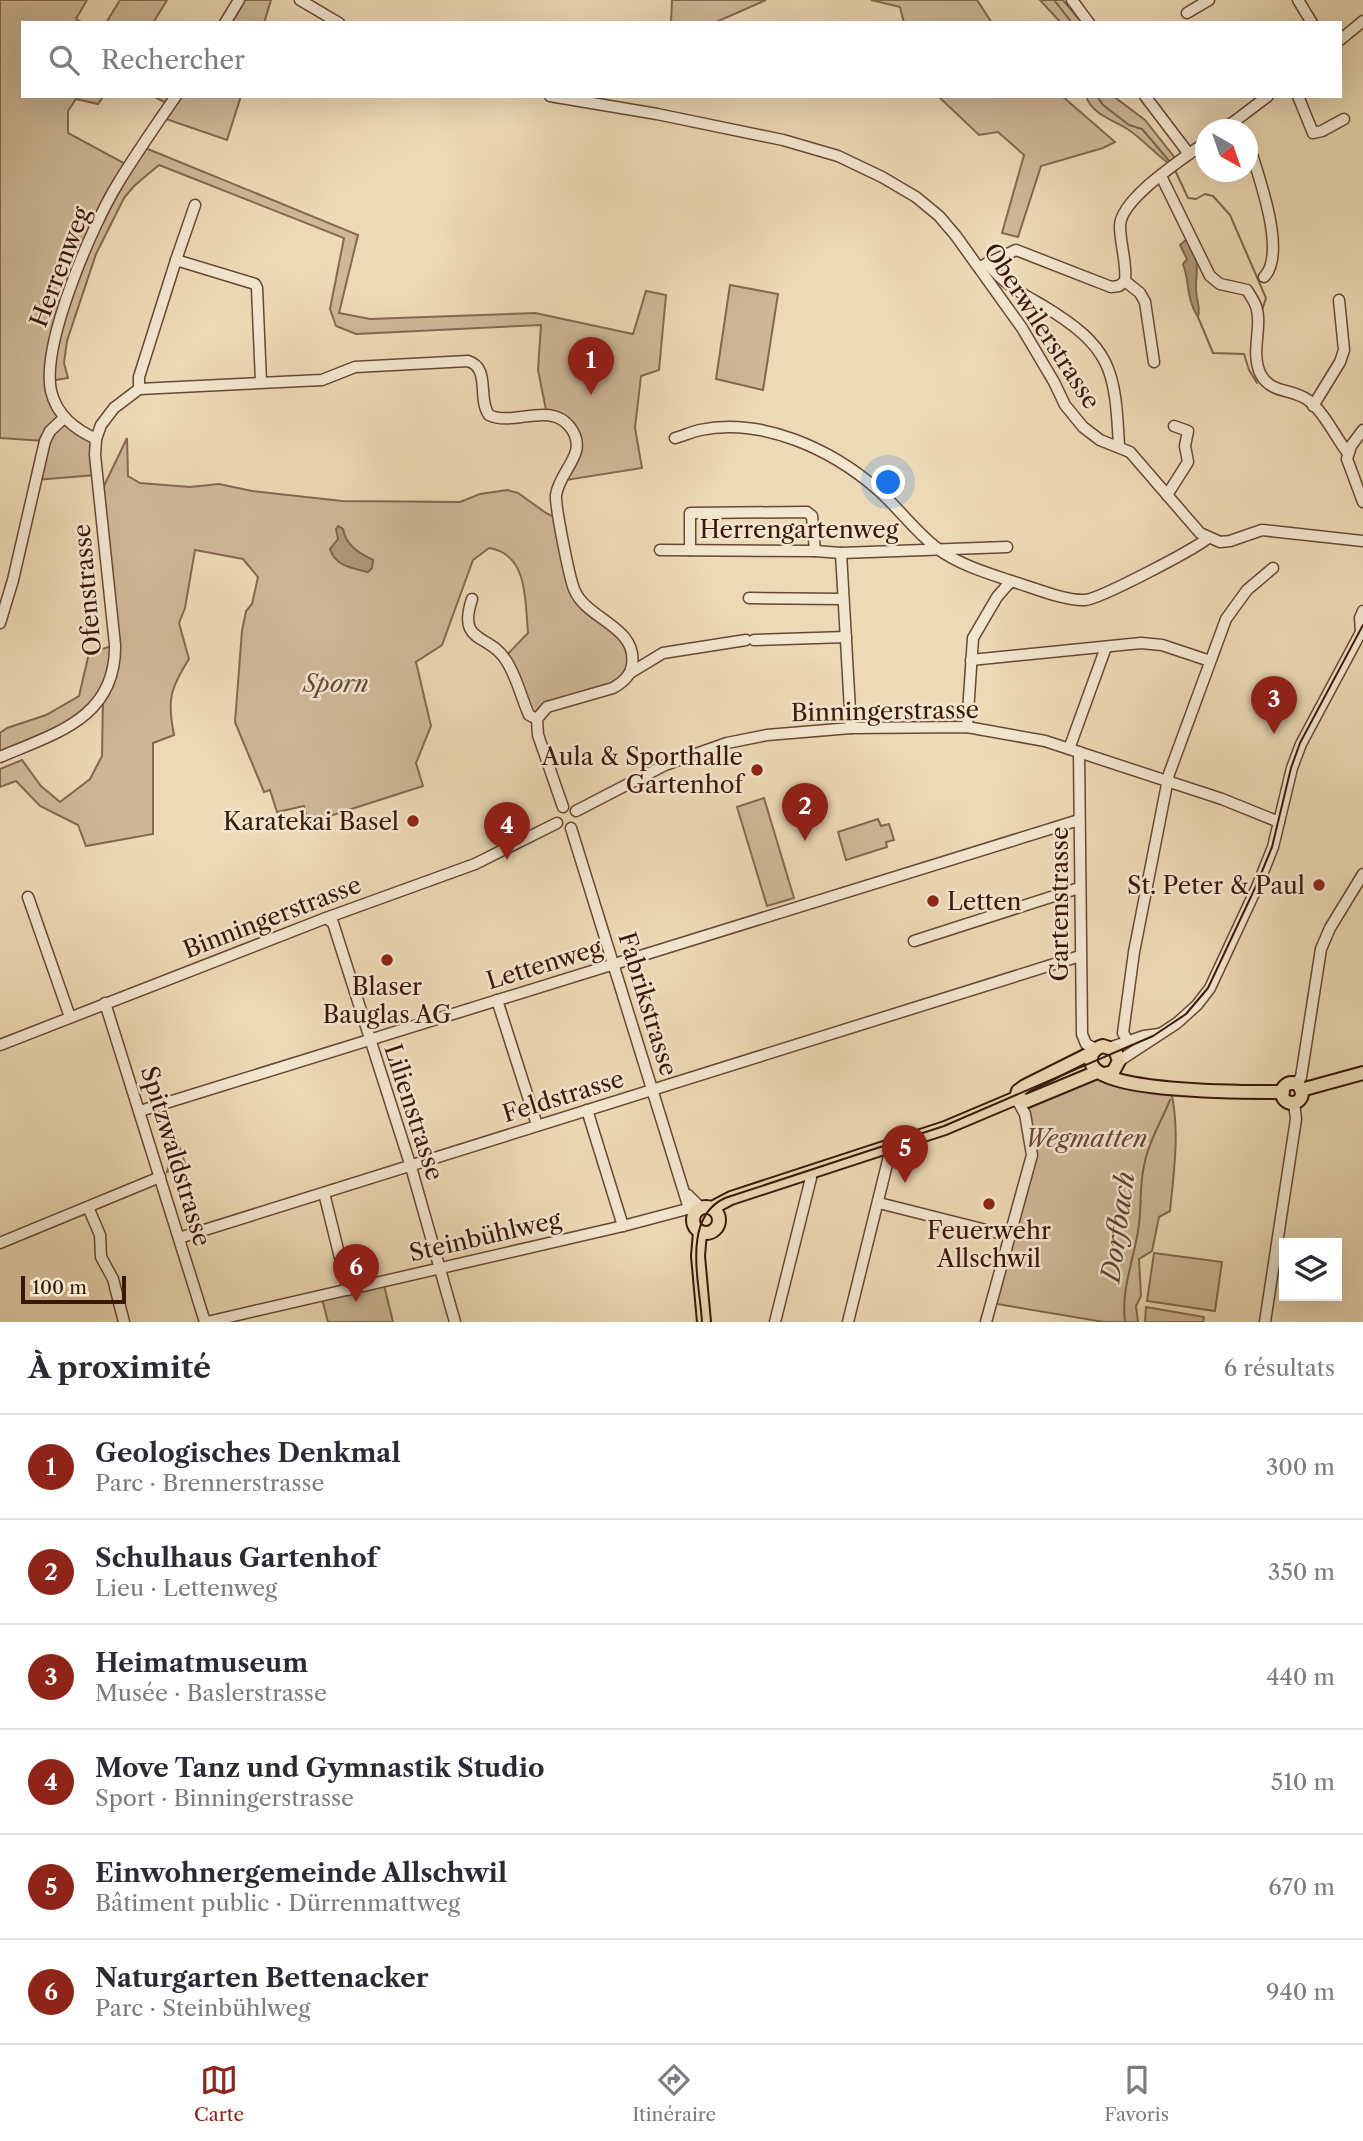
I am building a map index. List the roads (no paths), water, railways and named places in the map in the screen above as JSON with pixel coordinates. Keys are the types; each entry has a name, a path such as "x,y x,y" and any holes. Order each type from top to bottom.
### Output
{"main road":[{"path":"1016,1098 1018,1091 1025,1086 1103,1046 1112,1048 1118,1054 1119,1062 1135,1083"},
{"path":"1094,1051 1091,1063 1101,1073 1123,1082 1220,1092 1283,1093"},
{"path":"704,1233 693,1222 704,1210 731,1198 945,1128 1016,1098 1027,1101 1101,1073 1113,1072 1119,1062"},
{"path":"1299,1087 1300,1098 1294,1102 1286,1100 1283,1093 1286,1085 1299,1087 1363,1073"},
{"path":"704,1210 720,1222 717,1228 704,1233"},
{"path":"704,1233 700,1272 704,1322"}],"street":[{"path":"226,21 239,0"},
{"path":"300,0 337,21"},
{"path":"1072,0 1087,21"},
{"path":"1186,13 1209,0"},
{"path":"1298,0 1311,21"},
{"path":"1342,38 1363,21"},
{"name":"Herrenweg","path":"64,418 56,405 49,376 51,349 58,324 81,258 115,187 175,98"},
{"name":"Oberwilerstrasse","path":"562,98 783,140 838,156 916,197 939,216 983,265 1054,382 1065,405 1083,427 1100,440 1130,453 1208,538"},
{"path":"1146,98 1187,156"},
{"path":"1237,119 1265,98"},
{"path":"1299,98 1314,133 1344,119"},
{"path":"1119,446 1116,392 1109,367 1101,355 1088,338 1069,321 1002,281 983,265 1016,250 1111,287 1119,286 1125,281 1126,271 1120,227 1122,215 1129,204 1195,150"},
{"path":"1165,173 1210,276 1220,284 1247,290 1257,308 1255,334 1261,374 1271,387 1297,394 1313,405 1347,452 1347,459 1363,502"},
{"path":"1258,176 1271,221 1273,260 1271,270 1264,277"},
{"path":"195,205 139,377 139,389 322,380 355,367 473,362 481,372 483,403 489,415 498,418 547,415 561,418 570,427 578,449 560,481 556,497 569,573 574,589 586,608 625,637 633,655 630,673"},
{"path":"177,260 255,284 261,382"},
{"path":"1125,281 1140,293 1145,302 1154,362"},
{"path":"1313,405 1340,362 1344,350 1339,300"},
{"name":"Ofenstrasse","path":"0,757 41,740 80,719 103,697 116,665 95,465 96,439 101,425 114,408 139,389"},
{"path":"0,623 13,580 45,441 50,431 64,418 96,439"},
{"path":"1167,495 1188,462 1185,446 1188,431 1174,426"},
{"path":"675,439 700,430 742,428 753,428 789,439 834,458 876,488 938,549 991,575 1074,599 1087,600 1106,594 1208,538 1220,542 1230,541 1262,530 1272,530 1363,541"},
{"path":"1347,452 1363,430"},
{"path":"690,550 690,513 807,512 812,516 815,551"},
{"name":"Herrengartenweg","path":"660,550 841,553 1007,547"},
{"path":"841,553 851,728"},
{"path":"1128,1041 1123,1033 1134,952 1167,781 1223,626 1233,607 1247,590 1273,568"},
{"path":"967,727 973,638 997,597 1011,581"},
{"path":"749,598 843,599"},
{"path":"472,599 469,626 474,635 505,657 528,715 537,719"},
{"path":"1119,1062 1187,1016 1210,988 1273,847 1292,768 1301,744 1362,632 1360,618 1363,611"},
{"path":"563,807 538,735 537,719 547,707 613,688 622,683 630,673 663,653 750,640 846,637"},
{"path":"971,660 1123,644 1152,644 1210,661"},
{"name":"Gartenstrasse","path":"1094,1051 1083,1040 1079,820 1074,751 1106,647"},
{"name":"Binningerstrasse","path":"576,811 665,765 727,743 767,735 851,728 967,727 1045,741 1222,799 1279,822"},
{"path":"563,807 576,811 578,819 571,828 564,828 556,823 556,813 563,807"},
{"name":"Lettenweg","path":"140,1111 1079,820"},
{"name":"Binningerstrasse","path":"0,1045 326,918 475,864 556,823"},
{"name":"Fabrikstrasse","path":"571,828 685,1192 704,1210"},
{"path":"1299,1087 1321,949 1330,928 1363,874"},
{"path":"914,941 1079,888"},
{"path":"28,897 70,1017"},
{"name":"Lilienstrasse","path":"326,918 333,923 411,1167 455,1322"},
{"name":"Feldstrasse","path":"179,1238 1080,956"},
{"path":"497,1000 537,1125"},
{"name":"Spitzwaldstrasse","path":"105,1003 206,1322"},
{"path":"1112,1048 1128,1041 1159,1034"},
{"path":"986,1322 1032,1155 1025,1114 1016,1098"},
{"path":"1265,1322 1296,1119 1294,1102"},
{"path":"587,1110 624,1226"},
{"path":"848,1322 892,1144"},
{"path":"775,1322 811,1178 810,1173 796,1177"},
{"path":"0,1242 160,1177"},
{"path":"324,1193 348,1290"},
{"path":"879,1203 1010,1236"},
{"path":"88,1207 100,1235 101,1257 113,1279 124,1322"},
{"name":"Steinbühlweg","path":"206,1322 704,1210"}],"waterway":[{"path":"1054,0 1070,21"},
{"path":"1098,98 1103,105 1129,125 1142,129 1170,162"},
{"path":"1175,170 1188,198 1196,199 1205,194 1213,196 1230,215 1266,298 1262,310"},
{"path":"1198,317 1213,353 1244,354 1257,383"},
{"name":"Dorfbach","path":"1125,1322 1125,1299 1139,1223 1144,1166 1170,1100"}],"tram line":[{"path":"702,1322 696,1253 698,1236 703,1220 711,1208 725,1198 944,1126 1153,1036 1186,1014 1208,988 1256,886 1272,847 1291,768 1300,743 1363,625"}],"place":[{"name":"Geologisches Denkmal","path":"591,395"},
{"name":"Heimatmuseum","path":"1274,734"},
{"name":"Aula & Sporthalle Gartenhof","path":"757,770"},
{"name":"Karatekai Basel","path":"413,821"},
{"name":"Schulhaus Gartenhof","path":"805,841"},
{"name":"Move Tanz und Gymnastik Studio","path":"507,860"},
{"name":"St. Peter & Paul","path":"1319,885"},
{"name":"Letten","path":"933,901"},
{"name":"Blaser Bauglas AG","path":"387,960"},
{"name":"Einwohnergemeinde Allschwil","path":"905,1183"},
{"name":"Feuerwehr Allschwil","path":"989,1204"},
{"name":"Naturgarten Bettenacker","path":"356,1302"}],"park label":[{"name":"Sporn","path":"336,683"},
{"name":"Wegmatten","path":"1086,1138"}]}
